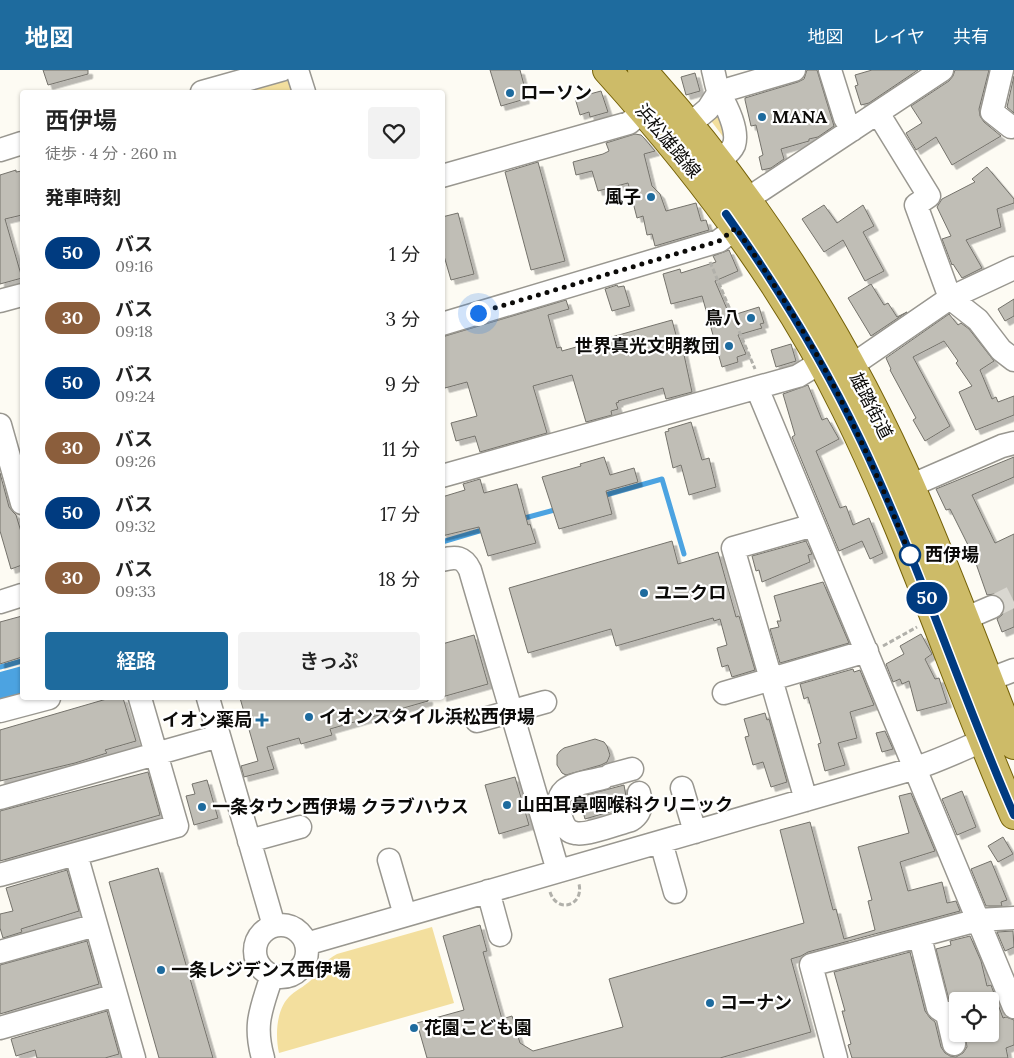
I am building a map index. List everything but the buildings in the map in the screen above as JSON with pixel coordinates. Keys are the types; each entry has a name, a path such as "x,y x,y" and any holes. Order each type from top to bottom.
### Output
{"main road":[{"name":"浜松雄踏線","path":"607,70 684,159 736,214"},
{"name":"浜松雄踏線","path":"642,70 718,162"},
{"name":"雄踏街道","path":"718,162 736,214 792,313 838,359 885,432 910,486 988,680 1005,736 1014,815"},
{"name":"雄踏街道","path":"838,359 845,408 1005,736"}],"street":[{"path":"209,90 281,70"},
{"path":"298,70 303,90"},
{"path":"712,70 719,92 727,106 735,139 734,146 729,153 718,162"},
{"path":"736,214 692,154 687,135 689,125 708,109 719,92 794,70"},
{"path":"830,70 845,118 852,130"},
{"path":"445,323 719,241 736,214 852,130 942,70"},
{"path":"1002,70 992,112 1011,127"},
{"path":"445,175 629,123 643,111"},
{"path":"878,113 929,196 916,205 950,298 978,320 1001,350 1014,360"},
{"path":"0,150 20,145"},
{"path":"445,475 798,376 838,359 950,298 1014,268"},
{"path":"0,301 20,296"},
{"path":"759,387 814,525 873,649 916,768 1014,1007"},
{"path":"0,425 10,448 20,495"},
{"path":"910,486 1002,446 1014,444"},
{"path":"806,800 733,548 814,525"},
{"path":"445,559 455,557 462,559 468,564 511,711 553,880"},
{"path":"0,602 20,597"},
{"path":"964,619 992,607"},
{"path":"724,693 873,649"},
{"path":"988,680 1014,670"},
{"path":"0,711 41,700"},
{"path":"0,876 177,826 141,700"},
{"path":"209,700 274,926"},
{"path":"477,721 545,702"},
{"path":"0,798 219,736"},
{"path":"306,944 488,891 553,880 661,842 916,768 944,758 964,748 1005,736"},
{"path":"632,769 568,788 560,795 558,806 563,824 570,832 582,834 631,820 636,817 641,807 639,792"},
{"path":"682,788 694,832"},
{"path":"249,841 300,827"},
{"path":"661,842 675,892"},
{"path":"76,854 134,1058"},
{"path":"389,860 405,915"},
{"path":"488,891 500,935"},
{"path":"836,1058 811,965 978,920 1014,918"},
{"path":"0,952 96,925"},
{"path":"285,925 292,927 303,936 306,944 306,958 298,971 285,977 272,975 264,970 259,965 255,950 259,936 274,926 285,925"},
{"path":"920,937 938,1008 946,1014 954,1044"},
{"path":"263,1058 258,1039 258,1024 272,975"},
{"path":"0,1028 116,995"}],"path":[{"path":"702,245 759,387"},
{"path":"873,649 923,624"},
{"path":"553,880 555,902 559,904 574,902 579,894 578,881"}],"shaded area":[{"path":"285,77 295,82 297,90 237,90"},
{"path":"719,110 727,142 709,118"},
{"path":"432,927 454,1003 279,1053 277,1030 282,1007 286,1000 311,980 329,959 337,954"}],"water":[{"path":"20,667 20,696 0,701 0,672"}],"waterway":[{"path":"602,496 662,479 684,554"},
{"path":"521,519 558,509"},
{"path":"445,541 486,529"},
{"path":"0,667 20,662"}],"tunnel":[{"path":"992,607 1014,596"}],"bus line":[{"name":"50","path":"726,214 792,313 834,387 862,442 893,512 1014,815"}],"place":[{"name":"ローソン","path":"510,93"},
{"name":"MANA","path":"762,117"},
{"name":"風子","path":"651,197"},
{"name":"鳥八","path":"751,318"},
{"name":"世界真光文明教団","path":"729,346"},
{"name":"西伊場","path":"910,555"},
{"name":"ユニクロ","path":"644,593"},
{"name":"イオンスタイル浜松西伊場","path":"309,717"},
{"name":"イオン薬局","path":"262,720"},
{"name":"山田耳鼻咽喉科クリニック","path":"507,805"},
{"name":"一条タウン西伊場 クラブハウス","path":"202,807"},
{"name":"一条レジデンス西伊場","path":"161,970"},
{"name":"コーナン","path":"710,1003"},
{"name":"花園こども園","path":"414,1028"}],"route":[{"path":"478,313 719,241 736,228 792,313 834,387 878,477 910,555"}]}
